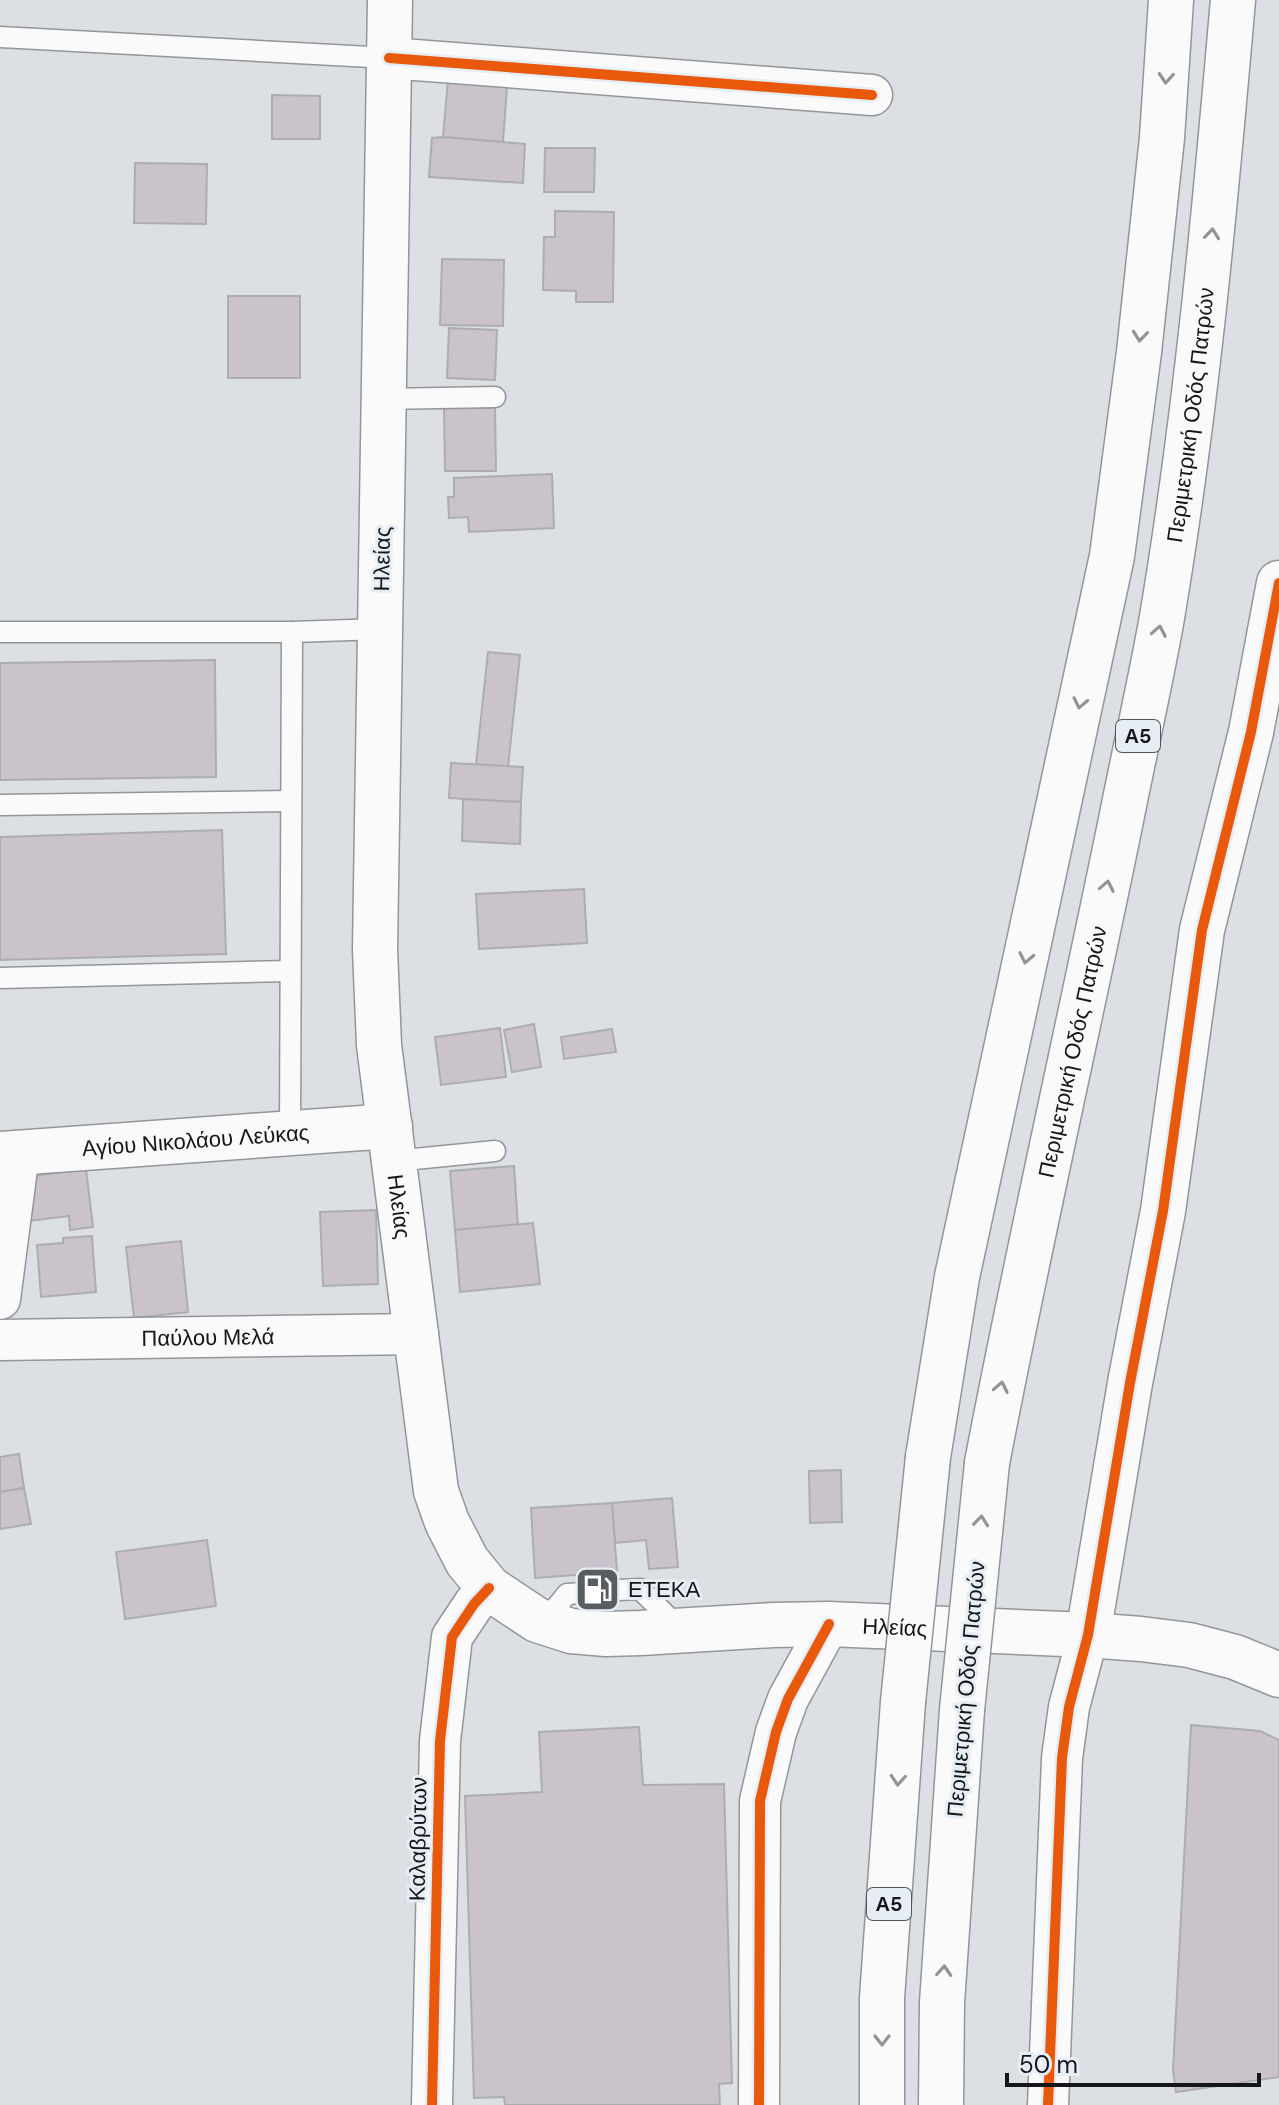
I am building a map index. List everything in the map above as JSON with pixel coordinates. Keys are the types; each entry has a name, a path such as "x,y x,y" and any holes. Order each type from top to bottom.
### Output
{"main road":[{"name":"Ηλείας","path":"390,0 377,1019 436,1491 447,1522 467,1561 489,1588 527,1614 571,1631 606,1634 829,1624 1088,1635 1189,1645 1274,1668"},
{"name":"Α5","path":"882,2105 882,1998 903,1702 928,1457 957,1277 1112,556 1139,352 1160,153 1171,0"},
{"name":"Περιμετρική Οδός Πατρών","path":"941,2105 942,2003 962,1710 987,1463 1019,1295 1089,977 1161,623 1193,401 1218,179 1233,0"},
{"path":"1088,1635 1130,1383 1163,1211 1202,930 1251,732 1279,583"},
{"name":"Αγίου Νικολάου Λεύκας","path":"10,1153 290,1134 392,1143"}],"street":[{"path":"389,58 872,95"},
{"path":"0,1299 10,1153"},
{"name":"Παύλου Μελά","path":"0,1340 418,1334"},
{"name":"Καλαβρύτων","path":"432,2105 440,1741 452,1637 489,1588"},
{"path":"759,2105 760,1801 770,1753 784,1710 829,1624"},
{"path":"1048,2105 1062,1758 1069,1707 1088,1635"}],"lane":[{"path":"0,37 389,58"},
{"path":"384,399 495,397"},
{"path":"0,632 381,629"},
{"path":"290,1134 292,632"},
{"path":"0,805 291,801"},
{"path":"0,978 290,971"},
{"path":"392,1143 495,1151"},
{"path":"618,1590 640,1589 682,1631"},
{"path":"544,1622 567,1594 583,1593"}],"building":[{"path":"449,69 508,73 503,142 443,137"},
{"path":"272,95 320,96 320,139 272,139"},
{"path":"432,138 525,144 523,183 429,177"},
{"path":"545,148 595,148 594,192 544,192"},
{"path":"135,163 207,164 206,224 134,223"},
{"path":"555,211 614,212 613,302 576,302 576,291 543,290 544,237 555,237"},
{"path":"442,259 504,260 503,326 440,325"},
{"path":"228,296 300,296 300,378 228,378"},
{"path":"449,328 497,330 495,380 447,378"},
{"path":"444,408 495,408 496,471 445,471"},
{"path":"552,474 554,528 469,532 468,517 449,518 448,497 454,497 454,478"},
{"path":"488,652 520,655 508,767 476,764"},
{"path":"215,660 216,777 0,780 0,663"},
{"path":"451,763 523,767 521,802 449,798"},
{"path":"463,799 521,802 520,844 462,841"},
{"path":"222,830 226,954 0,960 0,837"},
{"path":"584,889 587,943 479,949 476,894"},
{"path":"534,1024 541,1067 512,1072 504,1030"},
{"path":"500,1028 506,1077 441,1085 435,1037"},
{"path":"612,1029 616,1052 564,1059 561,1037"},
{"path":"514,1166 518,1225 455,1230 450,1171"},
{"path":"86,1169 93,1227 70,1230 69,1216 30,1221 25,1177"},
{"path":"376,1210 378,1284 323,1286 320,1212"},
{"path":"533,1223 540,1284 460,1292 455,1230"},
{"path":"92,1236 96,1292 41,1297 37,1245 63,1243 63,1238"},
{"path":"181,1241 188,1312 134,1318 126,1247"},
{"path":"19,1454 24,1488 0,1492 0,1457"},
{"path":"841,1470 842,1522 810,1523 809,1471"},
{"path":"24,1488 31,1524 0,1529 0,1492"},
{"path":"672,1498 678,1567 649,1569 646,1540 615,1543 612,1503"},
{"path":"612,1503 617,1572 535,1578 531,1508"},
{"path":"207,1540 216,1606 125,1619 116,1552"},
{"path":"617,1572 618,1600 583,1602 582,1575"},
{"path":"1191,1725 1260,1731 1279,1740 1279,2077 1176,2092 1173,2070"},
{"path":"639,1727 643,1785 724,1784 732,2083 719,2084 720,2105 505,2105 504,2097 474,2098 465,1796 542,1792 539,1732"}],"cycle path":[{"path":"389,58 872,95"},
{"path":"1048,2105 1062,1758 1069,1707 1088,1635 1130,1383 1163,1211 1202,930 1251,732 1279,583"},
{"path":"432,2105 440,1741 452,1637 489,1588"},
{"path":"759,2105 760,1801 776,1732 788,1699 829,1624"}],"place":[{"name":"ΕΤΕΚΑ","path":"597,1589"}]}
